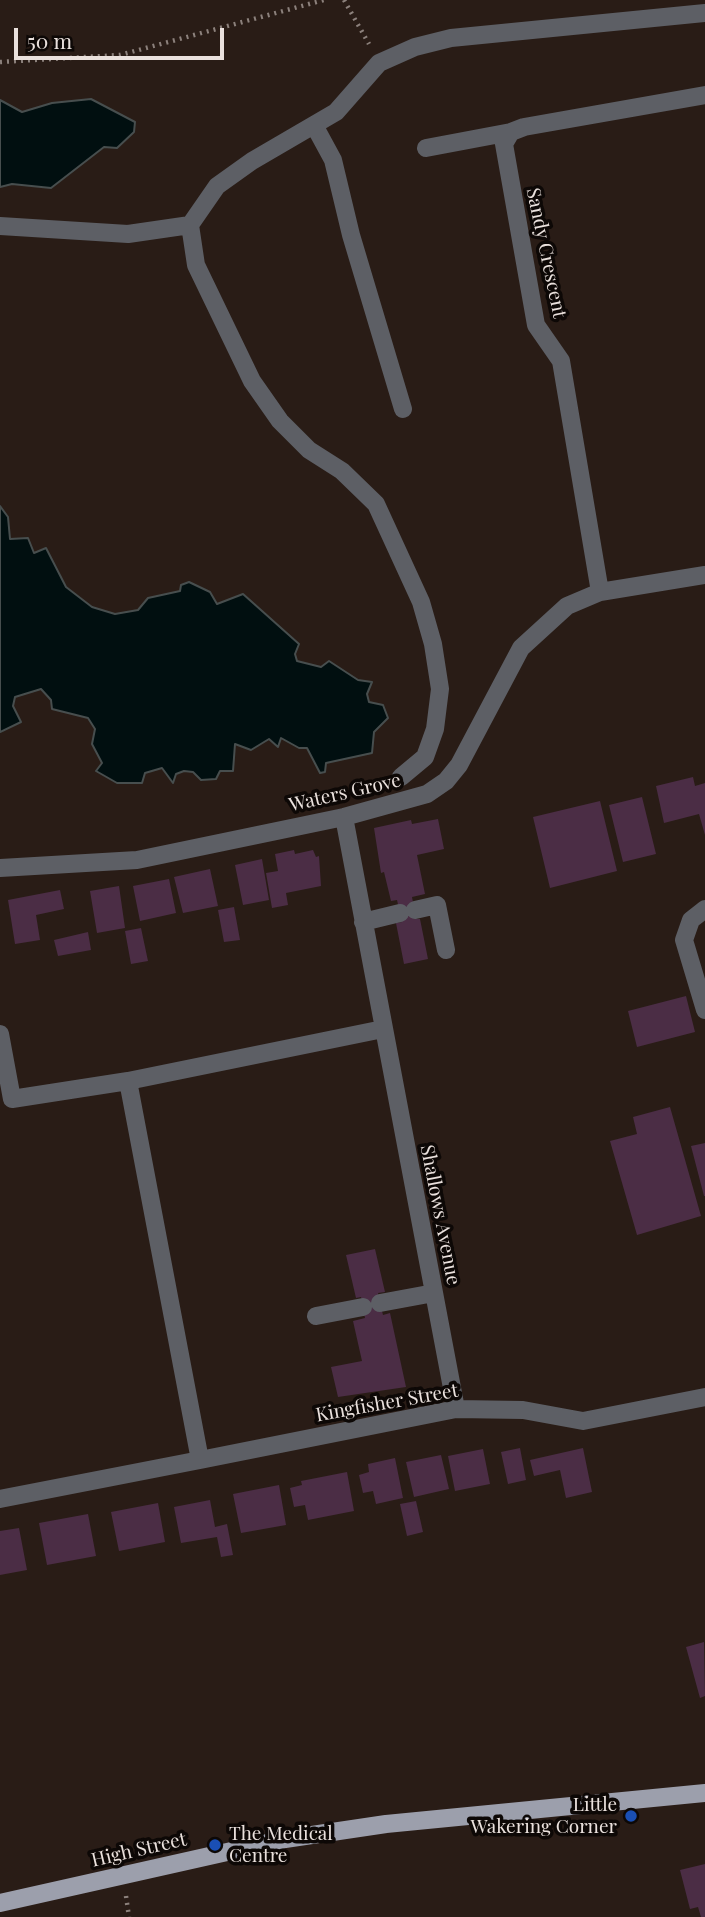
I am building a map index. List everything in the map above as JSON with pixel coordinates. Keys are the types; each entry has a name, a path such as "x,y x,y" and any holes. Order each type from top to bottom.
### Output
{"main road":[{"name":"High Street","path":"0,1903 285,1839 386,1824 705,1793"}],"street":[{"path":"401,777 425,757 437,715 440,689 433,644 421,602 376,504 342,471 309,450 280,421 251,381 196,265 190,225 218,186 252,160 336,112 379,63 415,47 451,38 705,13"},
{"path":"426,148 512,132 524,127 705,95"},
{"path":"314,125 333,160 351,235 403,409"},
{"name":"Sandy Crescent","path":"512,132 505,144 506,162 536,325 561,361 600,592"},
{"path":"0,226 128,234 190,225"},
{"path":"600,592 705,575"},
{"name":"Waters Grove","path":"0,868 137,860 344,817 414,799 446,781 459,765 521,648 567,606 600,592"},
{"name":"Shallows Avenue","path":"344,817 456,1409"},
{"path":"363,922 437,905 446,950"},
{"path":"705,909 691,920 684,940 705,1010"},
{"path":"0,1034 6,1100 128,1081 383,1029"},
{"path":"128,1081 200,1460"},
{"path":"316,1317 434,1293"},
{"name":"Kingfisher Street","path":"0,1499 456,1409 523,1410 583,1421 705,1397"}],"path":[{"path":"0,62 120,55 324,0"},
{"path":"344,0 379,63"}],"shaded area":[{"path":"91,99 135,122 134,132 117,148 104,147 51,188 12,184 0,187 0,100 22,112 52,103"},
{"path":"0,506 8,517 10,539 28,538 34,553 46,548 66,587 92,607 115,614 138,610 148,598 180,591 181,585 189,582 210,592 217,604 243,594 299,644 295,654 297,661 321,667 329,661 358,680 372,682 367,694 369,702 383,705 388,718 374,732 372,753 326,763 325,772 320,773 307,748 299,748 281,738 278,747 269,739 251,750 235,744 233,771 220,771 216,779 201,780 193,772 184,771 176,774 173,783 162,768 145,773 142,783 117,783 96,771 102,763 92,744 95,729 88,718 52,709 51,700 41,689 15,697 13,706 21,722 0,732"}],"building":[{"path":"693,777 695,786 705,783 705,835 699,814 664,823 656,786"},
{"path":"642,797 656,854 623,862 609,805"},
{"path":"600,801 617,871 550,888 533,817"},
{"path":"438,819 444,849 417,855 425,894 412,897 416,919 420,919 428,959 404,964 396,923 402,922 397,900 391,901 384,872 381,873 374,828 411,820 412,824"},
{"path":"294,850 295,854 313,850 316,857 319,856 321,886 286,893 288,905 272,908 266,873 278,871 275,854"},
{"path":"262,859 269,900 243,905 235,865"},
{"path":"210,869 218,906 183,913 174,877"},
{"path":"169,879 176,913 140,921 133,886"},
{"path":"119,886 125,928 97,933 90,891"},
{"path":"60,890 64,909 36,915 40,940 15,944 8,900"},
{"path":"234,907 240,940 224,942 218,910"},
{"path":"141,928 148,961 131,964 125,931"},
{"path":"88,932 91,950 58,956 54,940"},
{"path":"686,996 695,1032 637,1047 628,1011"},
{"path":"670,1107 701,1216 637,1235 610,1141 637,1134 633,1117"},
{"path":"705,1143 705,1196 704,1196 691,1146"},
{"path":"375,1249 385,1292 378,1293 380,1303 383,1315 390,1313 406,1387 338,1397 331,1367 362,1361 353,1321 365,1318 361,1297 356,1298 346,1255"},
{"path":"520,1448 526,1480 508,1484 501,1452"},
{"path":"583,1448 592,1492 566,1498 560,1470 534,1476 530,1460"},
{"path":"483,1449 490,1484 455,1491 448,1456"},
{"path":"441,1455 449,1489 414,1497 406,1462"},
{"path":"395,1458 403,1498 376,1504 373,1491 363,1493 359,1475 369,1472 368,1464"},
{"path":"347,1472 354,1511 308,1520 305,1505 294,1507 290,1488 302,1485 301,1481"},
{"path":"279,1485 286,1525 241,1533 233,1494"},
{"path":"210,1500 215,1527 227,1524 233,1555 221,1557 217,1537 181,1543 174,1507"},
{"path":"416,1501 423,1532 407,1536 400,1504"},
{"path":"158,1503 165,1542 119,1551 111,1512"},
{"path":"88,1514 96,1556 47,1565 39,1523"},
{"path":"19,1528 27,1570 0,1575 0,1531"},
{"path":"704,1642 705,1696 700,1698 686,1647"},
{"path":"705,1864 705,1917 701,1917 698,1907 690,1909 680,1870"}],"place":[{"name":"Little Wakering Corner","path":"631,1816"},
{"name":"The Medical Centre","path":"215,1845"}]}
